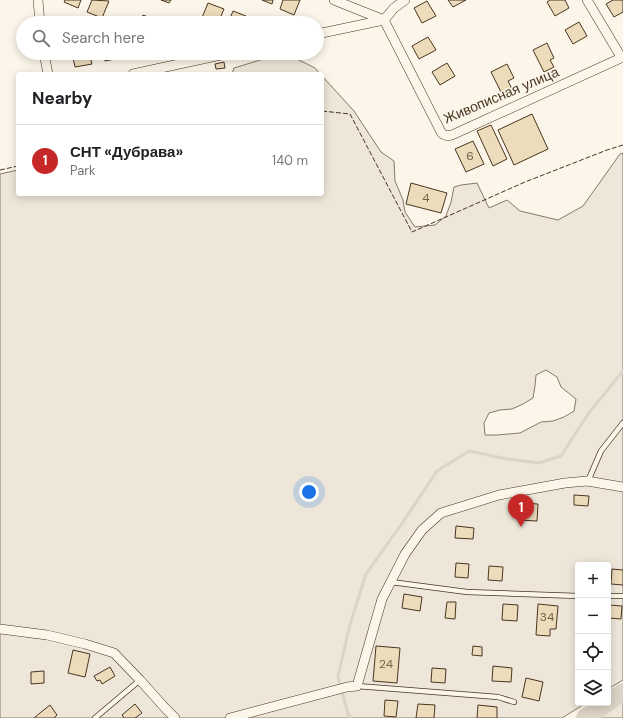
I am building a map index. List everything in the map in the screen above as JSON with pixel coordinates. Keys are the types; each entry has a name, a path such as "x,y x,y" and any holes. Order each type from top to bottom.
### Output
{"street":[{"path":"38,0 39,16"},
{"path":"334,0 384,20"},
{"path":"324,33 384,20 394,8 405,0"},
{"path":"587,0 622,57"},
{"name":"Живописная улица","path":"384,20 441,132 447,136 622,57"},
{"path":"45,60 48,72"},
{"path":"142,72 198,60"},
{"path":"230,718 347,687 357,686 382,599 406,554 422,530 441,513 499,495 565,483 587,481 623,487"},
{"path":"0,629 54,637 85,644 114,653 175,718"}],"lane":[{"path":"587,481 601,451 623,423"},
{"path":"391,582 467,592 575,596"},
{"path":"611,596 623,596"},
{"path":"95,718 140,680"},
{"path":"357,686 498,697 514,702"}],"shaded area":[{"path":"260,60 299,60 315,68 318,72 233,72 234,68"},
{"path":"324,78 354,111 381,152 394,161 395,181 403,200 405,212 415,227 435,225 446,216 454,187 477,183 489,208 507,200 520,211 558,220 583,206 620,154 623,153 623,680 611,687 611,562 575,562 575,706 581,706 562,718 0,718 0,174 16,170 16,196 324,196","holes":["546,370 557,377 561,387 576,399 574,411 564,417 553,421 541,422 520,433 485,435 484,423 489,413 512,409 533,398 536,375"]},
{"path":"623,698 623,718 594,718"}],"building":[{"path":"65,0 81,0 78,8 64,2"},
{"path":"92,0 109,1 103,16 97,16 87,12"},
{"path":"161,0 171,0 169,3"},
{"path":"262,0 273,0 272,4"},
{"path":"283,0 300,0 294,15 280,9"},
{"path":"448,0 466,0 453,7"},
{"path":"550,0 565,0 569,8 555,16 547,2"},
{"path":"613,0 623,0 623,12 614,17 606,4"},
{"path":"427,1 436,16 422,23 414,8"},
{"path":"208,3 224,9 221,16 203,16"},
{"path":"233,11 246,16 231,16"},
{"path":"579,22 587,36 573,44 565,30"},
{"path":"428,37 436,50 419,59 412,46"},
{"path":"547,43 554,58 550,60 554,67 544,72 533,50"},
{"path":"74,60 91,60 92,64 75,67"},
{"path":"224,62 225,68 216,69 215,64"},
{"path":"447,63 455,76 440,85 432,72"},
{"path":"507,64 514,78 508,81 512,89 502,94 491,72"},
{"path":"532,114 548,149 514,165 498,130"},
{"path":"491,125 507,159 493,166 477,131"},
{"path":"473,141 484,164 466,172 455,149"},
{"path":"411,183 447,193 441,213 406,204"},
{"path":"574,495 589,496 588,506 574,505"},
{"path":"520,503 538,504 537,521 519,520"},
{"path":"456,526 474,528 473,539 455,538"},
{"path":"456,563 469,564 468,578 455,577"},
{"path":"489,566 503,567 502,581 488,580"},
{"path":"612,569 623,570 623,585 611,584"},
{"path":"404,594 422,597 420,611 402,608"},
{"path":"447,602 456,602 455,619 445,618"},
{"path":"503,604 518,605 517,621 502,620"},
{"path":"538,604 558,606 556,629 550,629 550,636 536,635"},
{"path":"611,605 622,606 621,619 611,618"},
{"path":"376,646 400,648 397,683 373,681"},
{"path":"473,646 482,647 482,656 472,655"},
{"path":"73,650 90,654 85,677 68,673"},
{"path":"493,666 512,668 511,682 492,681"},
{"path":"110,667 115,676 102,684 100,680 97,681 94,676"},
{"path":"432,668 446,669 445,683 431,682"},
{"path":"44,671 44,683 31,684 31,672"},
{"path":"526,678 543,682 539,701 522,697"},
{"path":"385,700 398,701 396,717 384,716"},
{"path":"135,704 142,713 135,718 124,718 122,715"},
{"path":"418,704 435,705 434,718 416,718"},
{"path":"50,705 57,715 54,718 35,718 35,717"},
{"path":"478,705 497,707 497,718 477,718"}],"waterway":[{"path":"351,718 348,714 338,677 349,628 366,574 437,471 469,451 507,459 539,463 561,456 588,414 623,371"},
{"path":"611,700 623,692"},
{"path":"585,718 603,706"}],"fence":[{"path":"324,111 350,114 412,232 525,182 623,145"},
{"path":"0,170 16,166"}],"place":[{"name":"СНТ «Дубрава»","path":"521,527"}]}
